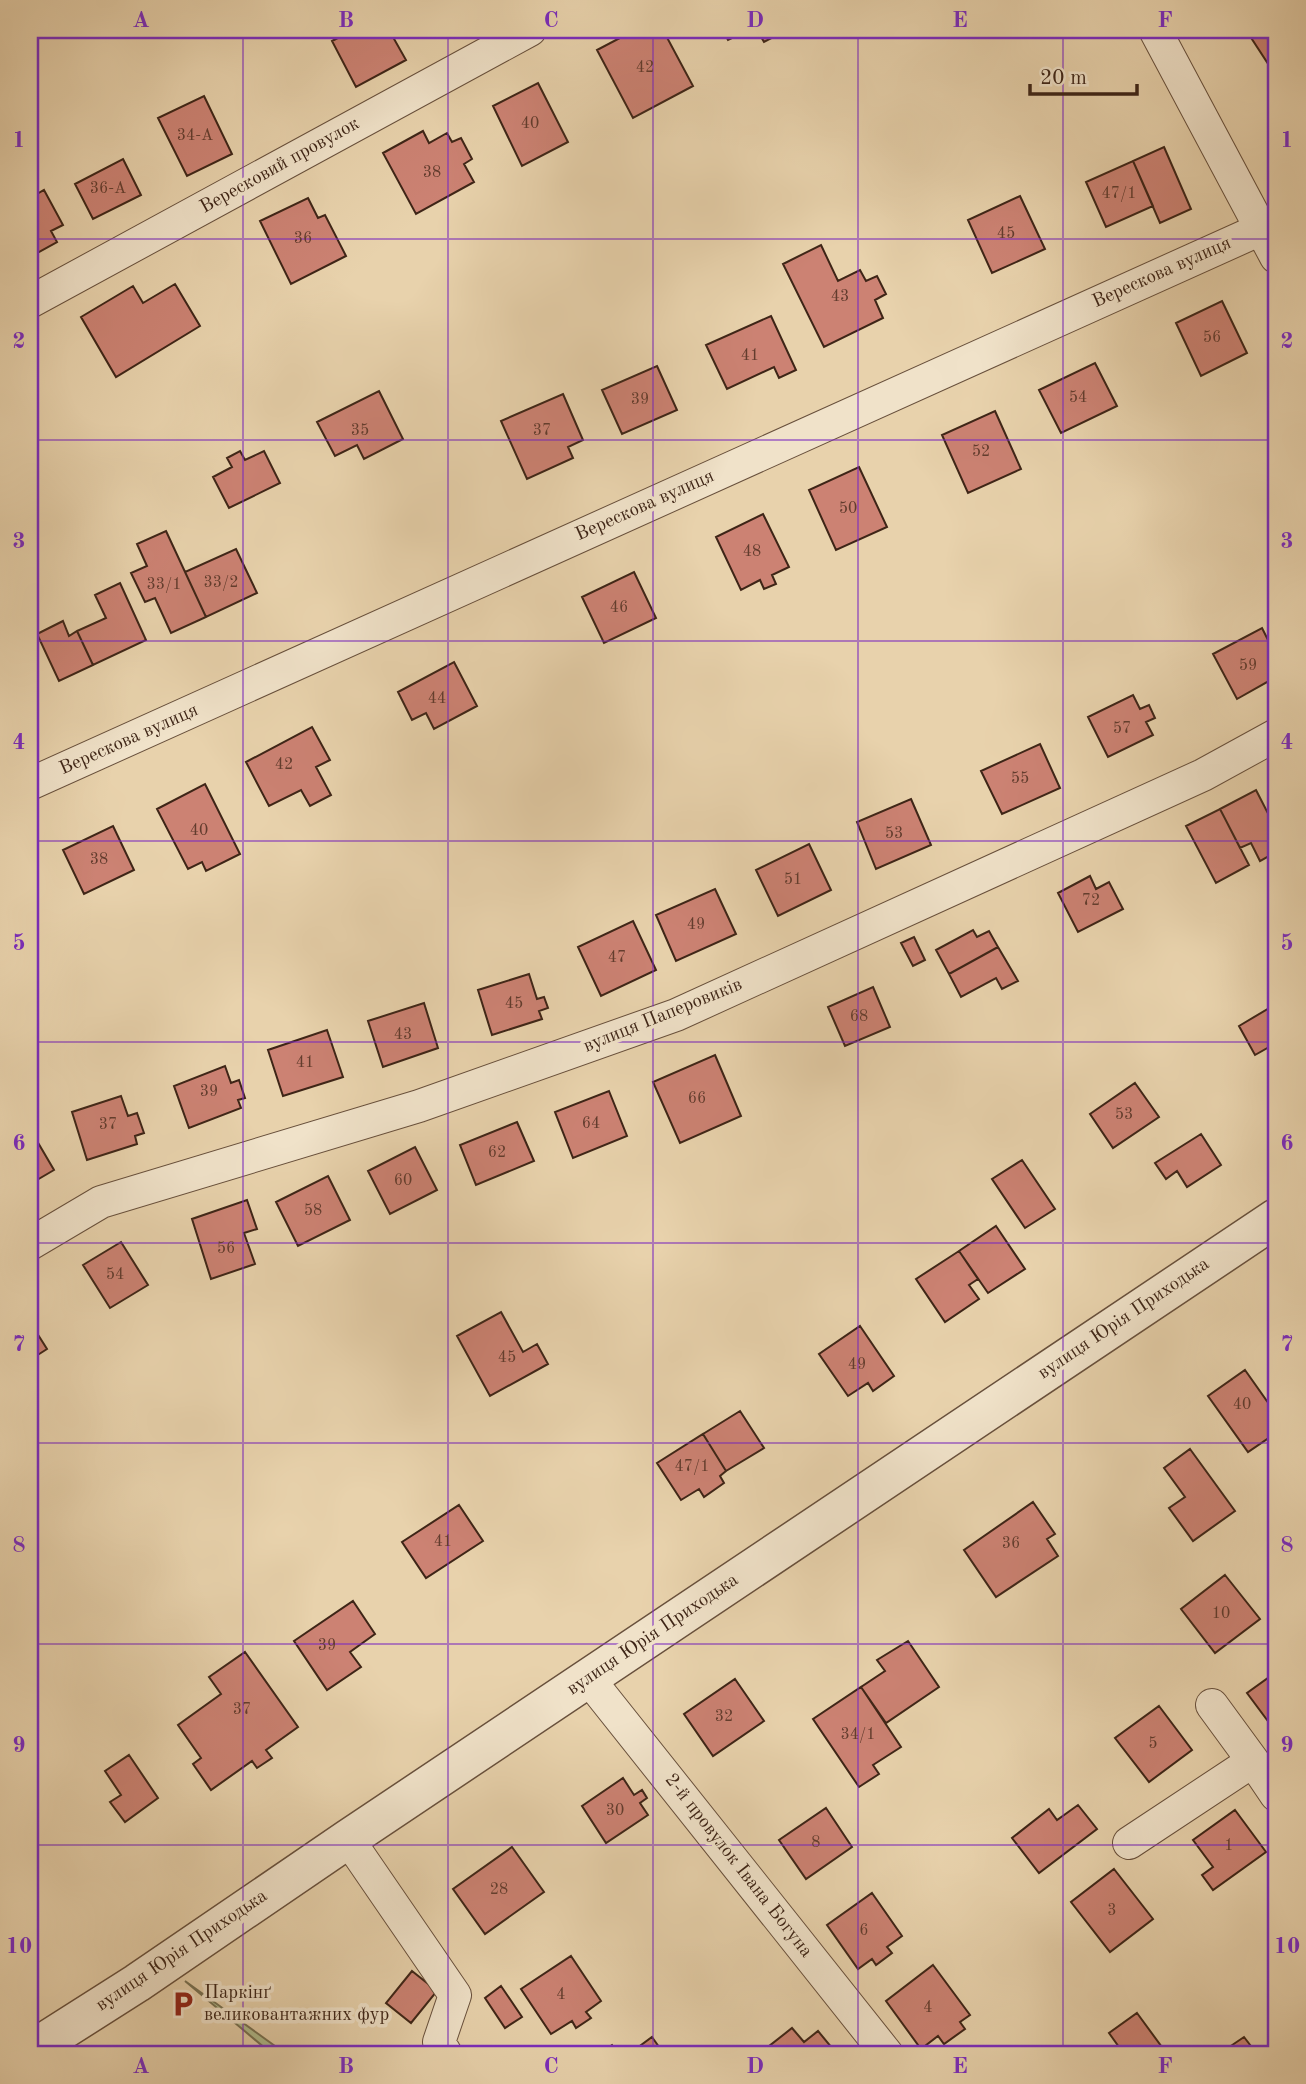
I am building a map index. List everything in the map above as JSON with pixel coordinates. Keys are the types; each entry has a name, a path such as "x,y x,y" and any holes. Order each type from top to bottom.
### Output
{"street":[{"name":"Вересковий провулок","path":"30,302 530,30"},
{"path":"1154,30 1276,257"},
{"name":"Верескова вулиця","path":"30,784 1261,229"},
{"name":"вулиця Паперовиків","path":"30,1244 101,1202 419,1105 676,1015 1203,775 1276,735"},
{"name":"вулиця Юрія Приходька","path":"30,2051 136,1983 1276,1218"},
{"name":"2-й провулок Івана Богуна","path":"588,1678 887,2054"},
{"path":"1212,1705 1276,1795"},
{"path":"1129,1843 1252,1761"},
{"path":"348,1839 455,1995 439,2042 446,2054"}],"green space":[{"path":"185,1981 286,2054 272,2054"}],"building":[{"path":"353,30 389,30 406,60 356,87 332,41"},
{"path":"635,30 663,30 693,86 633,118 597,50"},
{"path":"723,30 749,30 728,40"},
{"path":"757,30 787,30 764,42"},
{"path":"1246,30 1276,30 1276,76"},
{"path":"538,83 568,142 522,166 493,106"},
{"path":"204,96 232,154 187,176 158,118"},
{"path":"423,131 429,143 447,133 452,142 461,138 472,159 464,164 474,182 416,214 383,153"},
{"path":"1164,147 1191,209 1160,223 1133,161"},
{"path":"123,159 141,195 93,219 75,184"},
{"path":"1133,161 1153,206 1106,227 1086,182"},
{"path":"44,190 63,225 51,231 57,242 30,257 30,198"},
{"path":"1020,196 1045,249 992,273 968,220"},
{"path":"308,198 318,218 325,215 346,256 291,284 260,221"},
{"path":"821,245 838,281 860,270 866,281 877,276 886,294 875,300 883,318 824,347 783,264"},
{"path":"175,284 200,326 116,377 81,317 133,286 143,303"},
{"path":"1222,301 1247,353 1201,376 1176,323"},
{"path":"771,316 796,370 779,378 774,367 727,389 706,345"},
{"path":"1095,363 1117,406 1061,433 1039,390"},
{"path":"657,366 677,410 622,434 602,390"},
{"path":"379,391 403,439 364,459 357,445 335,456 317,422"},
{"path":"563,394 583,440 568,447 573,458 527,479 501,421"},
{"path":"995,411 1021,469 968,493 942,435"},
{"path":"240,451 245,460 264,451 280,483 229,508 213,477 232,467 227,458"},
{"path":"859,467 887,527 836,550 809,490"},
{"path":"763,514 789,567 772,575 776,584 764,589 760,580 741,590 716,537"},
{"path":"166,531 206,617 171,633 155,598 145,602 131,573 147,566 137,544"},
{"path":"236,549 257,593 206,617 185,572"},
{"path":"634,572 656,618 604,643 582,597"},
{"path":"120,583 146,640 93,665 77,631 106,618 95,595"},
{"path":"63,621 69,636 77,631 93,665 59,681 37,634"},
{"path":"1262,628 1276,656 1276,677 1237,699 1213,654"},
{"path":"454,662 477,706 434,729 426,713 412,720 398,692"},
{"path":"1133,695 1140,709 1149,705 1155,718 1146,722 1153,735 1108,757 1088,717"},
{"path":"312,727 330,760 316,767 331,795 310,806 301,790 269,806 246,762"},
{"path":"1040,744 1060,788 1002,814 981,771"},
{"path":"205,784 240,854 206,871 202,862 188,869 157,809"},
{"path":"1256,790 1276,829 1276,852 1260,861 1251,843 1240,848 1220,809"},
{"path":"911,799 931,845 876,869 857,822"},
{"path":"1220,809 1249,865 1216,883 1186,826"},
{"path":"113,826 134,870 84,894 63,850"},
{"path":"809,844 831,890 778,916 756,870"},
{"path":"1090,876 1096,889 1109,882 1123,909 1078,932 1058,893"},
{"path":"715,889 736,934 676,961 656,915"},
{"path":"633,921 656,970 601,996 578,947"},
{"path":"973,930 977,937 989,931 998,947 949,974 936,950"},
{"path":"914,937 925,960 913,966 901,943"},
{"path":"998,947 1018,981 1002,989 996,978 961,997 949,974"},
{"path":"529,974 537,999 544,997 548,1008 539,1011 542,1019 492,1035 478,990"},
{"path":"873,987 890,1027 845,1046 828,1007"},
{"path":"424,1003 438,1048 383,1067 368,1021"},
{"path":"1276,1004 1276,1043 1255,1055 1239,1026"},
{"path":"327,1030 343,1077 283,1096 268,1050"},
{"path":"715,1055 741,1116 680,1143 653,1082"},
{"path":"225,1066 231,1083 239,1080 245,1098 238,1100 241,1108 189,1128 174,1086"},
{"path":"1135,1083 1159,1117 1113,1148 1090,1114"},
{"path":"609,1091 627,1136 573,1158 555,1112"},
{"path":"121,1096 128,1116 137,1113 144,1133 135,1136 137,1144 87,1160 72,1112"},
{"path":"517,1122 534,1161 476,1185 460,1145"},
{"path":"30,1129 54,1170 30,1184"},
{"path":"1201,1134 1221,1165 1187,1187 1177,1171 1166,1179 1155,1163"},
{"path":"415,1147 437,1190 390,1214 368,1171"},
{"path":"1022,1160 1055,1209 1025,1228 992,1179"},
{"path":"328,1176 350,1220 298,1246 276,1202"},
{"path":"247,1200 257,1229 244,1233 255,1264 211,1279 192,1219"},
{"path":"996,1226 1025,1269 988,1293 959,1251"},
{"path":"121,1242 148,1285 110,1308 83,1265"},
{"path":"959,1251 978,1279 969,1285 979,1299 945,1322 916,1279"},
{"path":"501,1312 523,1352 537,1344 548,1364 490,1396 457,1336"},
{"path":"30,1322 47,1349 33,1358 37,1365 30,1369"},
{"path":"860,1326 894,1376 873,1391 868,1383 848,1396 819,1354"},
{"path":"1245,1370 1276,1414 1276,1433 1248,1452 1208,1396"},
{"path":"740,1411 764,1448 726,1471 703,1434"},
{"path":"703,1434 726,1471 720,1476 724,1483 704,1497 699,1489 681,1500 657,1463"},
{"path":"1190,1449 1235,1511 1193,1541 1169,1508 1185,1497 1164,1468"},
{"path":"1033,1502 1055,1534 1047,1539 1058,1556 996,1597 964,1550"},
{"path":"459,1505 483,1541 426,1578 402,1542"},
{"path":"1225,1575 1260,1619 1215,1653 1181,1609"},
{"path":"353,1601 375,1634 350,1652 361,1667 327,1690 294,1641"},
{"path":"908,1641 939,1687 886,1723 861,1687 885,1671 877,1660"},
{"path":"245,1652 298,1727 266,1750 272,1758 257,1768 252,1761 211,1790 193,1764 201,1758 178,1725 221,1694 209,1677"},
{"path":"1276,1672 1276,1732 1247,1693"},
{"path":"735,1679 764,1721 713,1756 684,1714"},
{"path":"861,1687 901,1747 873,1765 879,1774 859,1787 813,1719"},
{"path":"1159,1706 1192,1750 1149,1782 1115,1738"},
{"path":"129,1755 158,1798 125,1822 110,1802 121,1795 105,1771"},
{"path":"623,1778 634,1795 642,1790 647,1798 640,1803 648,1815 606,1843 582,1806"},
{"path":"1078,1805 1097,1829 1039,1873 1012,1838 1049,1809 1057,1820"},
{"path":"826,1808 852,1847 806,1879 779,1840"},
{"path":"1235,1810 1266,1852 1213,1890 1202,1875 1213,1867 1193,1840"},
{"path":"512,1847 544,1892 485,1934 453,1889"},
{"path":"1114,1869 1153,1919 1110,1952 1071,1902"},
{"path":"872,1893 902,1936 887,1947 892,1953 876,1965 872,1959 858,1969 827,1925"},
{"path":"571,1956 601,2001 586,2012 591,2018 576,2028 572,2021 551,2034 521,1989"},
{"path":"933,1965 970,2015 960,2022 965,2029 944,2044 938,2036 921,2049 886,2001"},
{"path":"412,1971 437,1991 411,2023 386,2003"},
{"path":"501,1986 522,2017 505,2028 485,1998"},
{"path":"1137,2013 1167,2054 1124,2054 1109,2033"},
{"path":"792,2028 804,2042 818,2031 837,2054 759,2054"},
{"path":"652,2037 664,2054 629,2054"},
{"path":"1244,2037 1257,2054 1219,2054"},
{"path":"612,2045 619,2054 599,2054"}],"place":[{"name":"Паркінґ великовантажних фур","path":"183,2004"}]}
